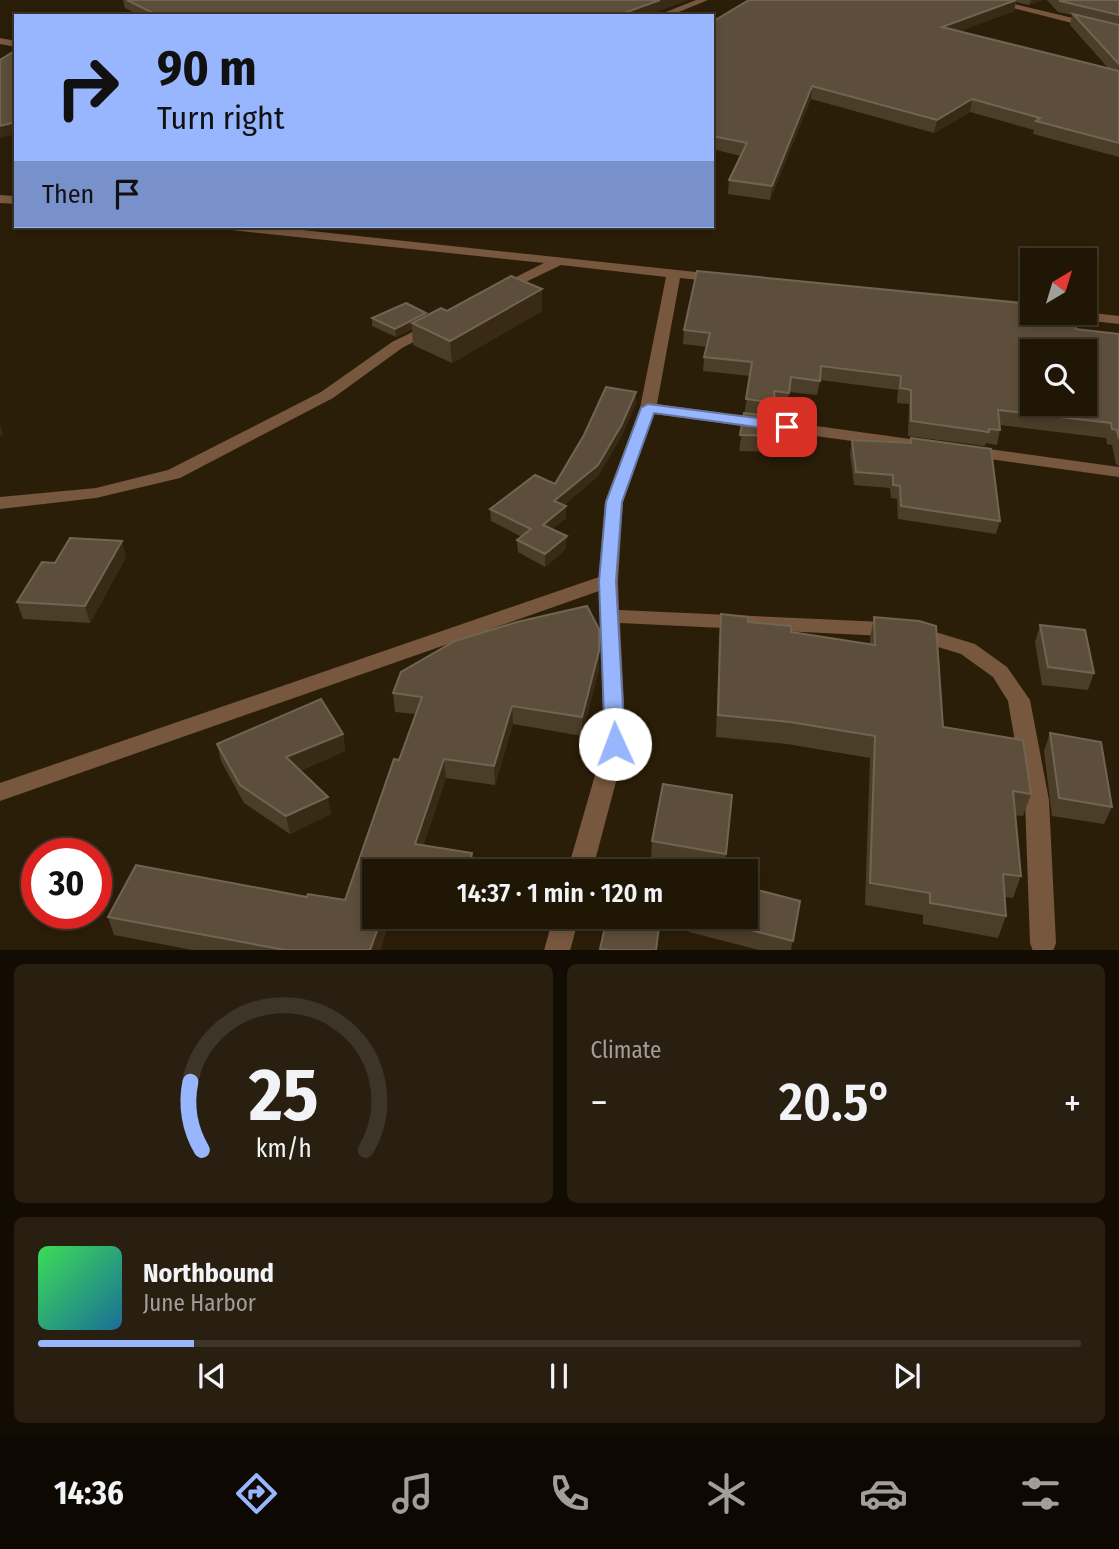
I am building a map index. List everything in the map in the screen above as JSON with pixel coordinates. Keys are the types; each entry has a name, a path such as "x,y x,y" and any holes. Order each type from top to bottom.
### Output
{"street":[{"path":"666,14 704,0"},
{"path":"986,0 1119,32"},
{"path":"275,228 557,262 729,279"},
{"path":"485,299 557,262"},
{"path":"583,859 615,744 608,581 614,502 648,408 674,273"},
{"path":"0,503 96,493 174,474 327,395 397,345 451,316"},
{"path":"1097,318 1119,320"},
{"path":"648,408 1119,472"},
{"path":"0,792 381,663 608,581"},
{"path":"609,616 906,630 968,649 1000,672 1018,699 1037,800 1043,943"},
{"path":"557,950 563,929"}],"building":[{"path":"127,0 660,0 622,14 155,14"},
{"path":"749,0 1016,0 942,27 1119,71 1119,143 1036,121 1040,118 972,99 937,120 812,86 772,186 729,180 747,143 714,136 714,21"},
{"path":"1119,0 1119,15 1060,1"},
{"path":"1073,14 1119,25 1119,64"},
{"path":"14,51 14,122 0,126 0,60"},
{"path":"697,271 1020,303 1020,326 1075,326 1076,329 1119,334 1119,439 1117,430 1112,429 1111,423 1050,416 1097,416 1097,339 1020,339 1020,413 998,410 1000,430 989,429 989,432 911,421 911,390 900,388 901,376 821,366 820,381 791,377 789,393 774,391 775,403 746,399 752,362 704,357 710,333 684,330"},
{"path":"511,276 542,289 450,341 412,323 441,308 447,311"},
{"path":"406,303 426,313 395,329 372,318"},
{"path":"606,387 636,392 622,424 598,465 554,501 566,506 543,525 567,536 545,554 517,540 531,529 490,509 535,475 555,484 584,435"},
{"path":"744,413 777,417 780,436 740,435"},
{"path":"911,438 991,449 1000,521 901,506 900,486 893,485 893,475 856,472 852,440 911,443"},
{"path":"70,538 122,541 85,606 17,602 42,562 55,563"},
{"path":"587,606 599,629 599,651 582,717 512,706 494,766 444,759 415,844 472,853 471,859 362,859 362,929 378,929 370,950 285,950 112,918 112,910 136,865 307,897 308,894 345,900 394,759 399,760 422,697 393,693 401,672 455,641 517,622"},
{"path":"721,614 748,617 748,622 791,626 791,632 875,645 874,617 919,621 936,626 943,727 1023,740 1031,794 1013,791 1021,876 1003,874 1006,916 930,903 930,893 870,883 875,736 790,722 718,715"},
{"path":"1040,625 1085,630 1094,673 1048,667"},
{"path":"321,699 343,734 286,757 328,797 286,816 240,785 217,744"},
{"path":"1050,733 1101,742 1112,807 1059,798"},
{"path":"663,784 732,795 726,854 652,841"},
{"path":"758,890 800,901 793,941 747,929 758,929"},
{"path":"605,929 659,929 656,950 600,949"}],"route":[{"path":"615,744 608,581 614,502 648,408 787,427"}]}
